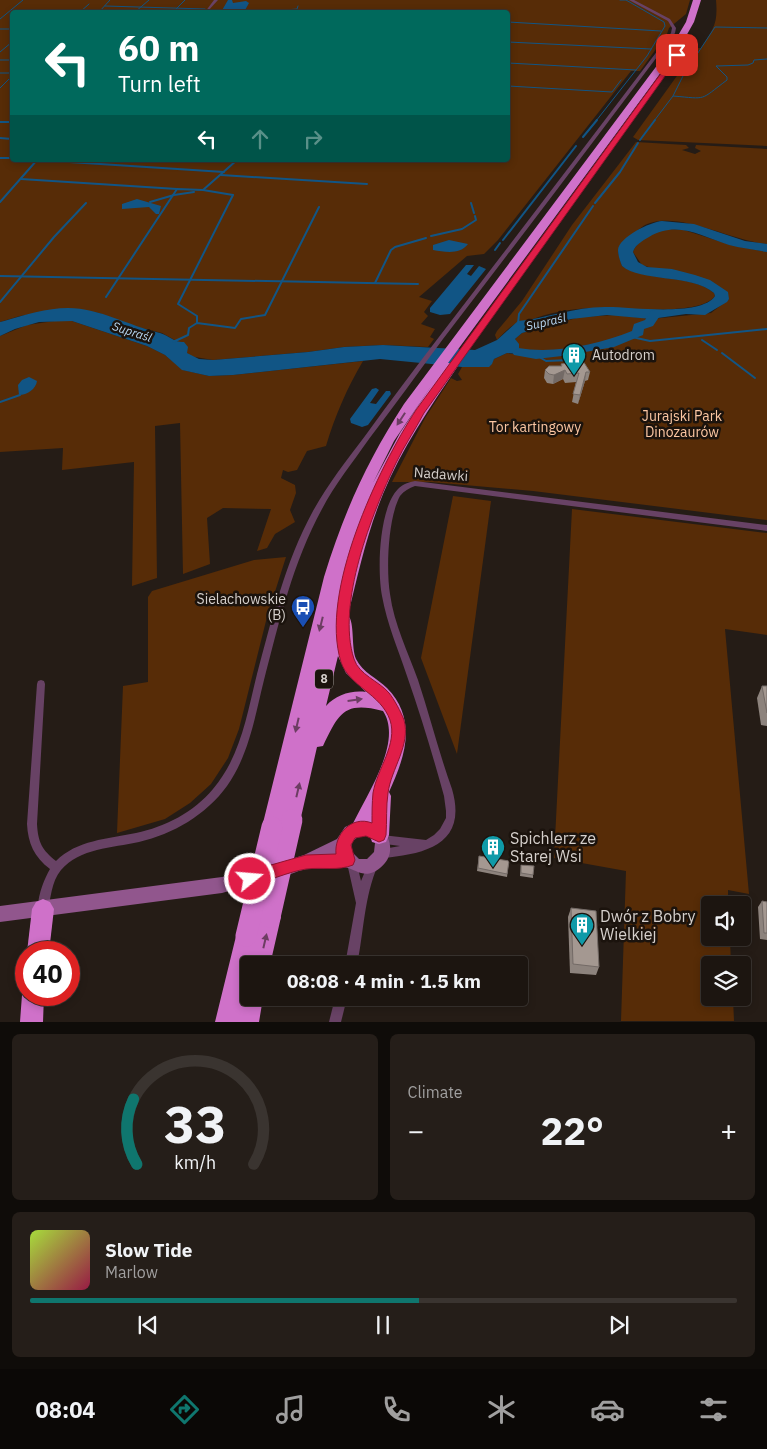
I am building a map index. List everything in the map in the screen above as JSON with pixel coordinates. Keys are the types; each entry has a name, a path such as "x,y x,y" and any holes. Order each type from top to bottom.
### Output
{"highway":[{"name":"8","path":"471,331 677,44 692,17 697,0"},
{"name":"8","path":"226,1022 330,586 356,504 378,457 428,378 471,331 684,46 697,23 704,0"},
{"name":"8","path":"262,956 305,761 358,543 383,477 410,428 428,378"},
{"path":"344,597 343,638 348,663 360,678 384,697 397,720 398,736 381,792 376,844"},
{"path":"305,761 328,715 341,703 358,698 387,704"},
{"path":"39,941 42,909"},
{"path":"216,1022 238,973"},
{"path":"31,1022 32,1006"},
{"path":"247,1022 250,1006"}],"street":[{"path":"208,10 216,0"},
{"path":"42,909 50,880 56,868 65,859 78,852 147,835 184,820 200,809 225,783 240,754 284,590 307,529 330,488 428,378 447,330 673,33 674,28 669,20 631,0"},
{"name":"Nadawki","path":"376,844 410,850 428,844 445,831 451,813 447,791 424,712 392,623 386,596 383,571 384,553 392,511 399,490 406,485 415,483 767,528"},
{"path":"42,684 32,840 36,850 56,868"},
{"path":"362,907 350,862 344,855 343,844 349,833 376,844"},
{"path":"0,914 222,885 306,862 343,844"},
{"path":"306,862 350,862 363,866 376,844"},
{"path":"353,956 376,844"},
{"path":"335,1022 339,1006"}],"green space":[{"path":"0,0 690,0 686,14 669,28 667,34 640,71 631,71 498,240 484,254 467,256 419,297 432,301 424,312 428,316 421,324 435,329 430,337 434,339 428,347 383,345 344,347 213,360 189,356 180,343 162,333 133,326 99,313 62,309 20,316 0,322"},
{"path":"716,0 767,0 767,146 638,140 633,137 697,48 701,48 709,36 716,20"},
{"path":"636,142 686,145 689,148 682,150 695,154 701,151 695,148 696,145 767,149 767,244 737,238 686,223 655,222 639,229 618,252 622,266 632,271 682,280 705,287 714,293 715,296 707,303 694,307 659,310 578,309 518,322 497,340 495,335 497,331 522,301 572,225"},
{"path":"668,229 684,230 731,245 767,252 767,520 533,491 430,482 392,482 425,418 451,378 457,381 462,380 458,374 462,367 490,366 494,359 507,353 512,354 522,351 519,349 515,339 522,333 580,317 616,315 651,319 711,313 729,299 672,269 655,269 642,265 633,252 635,247 648,236"},
{"path":"61,320 72,321 147,346 165,355 183,370 209,376 363,361 342,402 326,446 307,451 297,470 288,472 283,470 281,478 295,485 296,493 290,510 295,522 275,534 267,548 257,551 271,509 223,508 207,518 210,564 183,574 180,423 155,426 157,578 132,586 134,462 62,470 63,448 0,452 0,336 27,325"},
{"path":"453,496 491,501 457,754 421,658"},
{"path":"572,509 767,533 767,635 725,629 749,894 728,890 728,896 701,896 701,946 730,946 731,956 701,956 701,1006 733,1006 734,1021 621,1021 626,871 554,858"},
{"path":"286,557 267,617 239,729 228,758 211,784 190,803 165,819 117,833 123,686 148,682 148,597 152,591 254,560"}],"water":[{"path":"228,0 232,0 233,3 246,1 249,3 245,10 222,10"},
{"path":"137,199 161,206 159,214 156,214 149,207 122,209 122,204"},
{"name":"Supraśl","path":"662,221 694,224 745,241 767,244 767,252 729,245 689,231 669,230 659,232 635,247 633,252 638,262 647,267 672,269 710,280 728,292 729,299 727,302 705,315 686,314 651,319 607,315 571,319 522,333 515,339 519,344 519,349 537,354 538,356 507,353 494,359 489,367 462,367 380,359 209,376 182,370 165,355 147,346 72,321 39,322 15,329 0,336 0,322 28,314 68,308 103,314 184,342 188,347 187,353 199,359 213,360 383,345 475,350 497,340 518,321 596,307 681,309 707,303 715,296 714,293 704,287 680,280 641,274 630,271 622,266 618,250 624,240 643,227"},
{"path":"449,240 468,244 457,251 433,250 433,245"},
{"path":"466,265 474,265 467,274 471,276 479,266 486,269 450,314 440,315 430,312 430,308"},
{"path":"29,377 37,381 35,387 28,393 19,395 18,385 22,380"},
{"path":"376,388 379,390 370,403 376,404 386,391 390,391 391,394 368,425 362,427 351,423 350,419 372,389"}],"building":[{"path":"583,361 590,372 586,372 580,395 573,394 579,373 567,374 565,370 554,375 549,374 545,370 549,366 562,366 561,364"},
{"path":"762,686 767,686 767,713"},
{"name":"Spichlerz ze Starej Wsi","path":"479,856 509,861 507,874 478,868"},
{"path":"521,865 534,866 533,875 521,873"},
{"path":"762,901 767,902 767,933 764,933"},
{"name":"Dwór z Bobry Wielkiej","path":"571,908 596,911 599,967 573,964"}],"waterway":[{"path":"11,10 23,0"},
{"path":"101,10 110,0"},
{"path":"141,7 149,0"},
{"path":"177,8 185,0"},
{"path":"596,121 647,56 665,26 664,22 626,0 620,0"},
{"path":"82,10 89,4"},
{"path":"105,6 141,7"},
{"path":"285,10 297,9 298,6"},
{"path":"137,10 141,7"},
{"path":"141,7 177,8"},
{"path":"177,8 205,9"},
{"path":"0,19 10,11"},
{"path":"510,22 661,31"},
{"path":"673,96 684,74 715,27 767,28"},
{"path":"0,29 10,29"},
{"path":"510,42 651,49"},
{"path":"0,52 10,44"},
{"path":"673,96 698,98 712,92 727,80 727,77 716,66 748,65 753,63 754,60 767,59"},
{"path":"0,60 10,60"},
{"path":"510,63 636,70"},
{"path":"0,73 10,73"},
{"path":"0,88 10,78"},
{"path":"510,86 612,92 621,80"},
{"path":"654,121 673,96"},
{"path":"583,137 597,120"},
{"path":"640,140 655,120"},
{"path":"0,122 10,122"},
{"path":"0,138 10,139"},
{"path":"595,203 620,172 638,143"},
{"path":"503,240 576,146"},
{"path":"0,158 10,158"},
{"path":"0,202 35,162"},
{"path":"69,162 223,172"},
{"path":"223,172 235,162"},
{"path":"203,190 223,172"},
{"path":"221,175 367,184"},
{"path":"21,179 177,189"},
{"path":"173,195 177,189"},
{"path":"177,189 203,190"},
{"path":"190,280 233,195 203,190"},
{"path":"173,195 194,192"},
{"path":"118,278 173,195"},
{"path":"150,202 173,195"},
{"path":"21,276 54,237 86,203"},
{"path":"471,203 474,213"},
{"path":"518,324 519,314 593,206"},
{"path":"282,281 319,207"},
{"path":"431,236 462,229 476,220 475,216"},
{"path":"375,283 391,250 395,247 426,238"},
{"path":"495,250 500,243"},
{"path":"0,276 21,276"},
{"path":"0,302 21,276"},
{"path":"21,276 118,278"},
{"path":"106,297 118,278"},
{"path":"118,278 190,280"},
{"path":"190,280 282,281"},
{"path":"190,280 178,304 197,316 197,323"},
{"path":"197,323 235,328 241,319 265,315 282,281"},
{"path":"282,281 418,284"},
{"path":"518,352 536,355 610,344 636,334 639,332 638,327 649,323 655,314"},
{"path":"173,342 188,335 189,328 197,323"},
{"path":"632,337 650,341 767,329"},
{"path":"702,340 717,350"},
{"path":"722,353 755,378"},
{"path":"536,355 546,361 571,360"},
{"path":"0,402 20,395"}],"place":[{"name":"Autodrom","path":"574,376"},
{"name":"Sielachowskie (B)","path":"303,628"},
{"name":"Spichlerz ze Starej Wsi","path":"493,868"},
{"name":"Dwór z Bobry Wielkiej","path":"582,946"}],"route":[{"path":"250,879 306,862 321,863 348,860 344,855 343,844 349,833 361,828 368,828 379,835 378,821 381,792 396,746 398,736 397,720 384,697 360,678 348,663 343,638 344,597 358,543 369,512 398,447 420,412 677,55"}],"park label":[{"name":"Jurajski Park Dinozaurów","path":"682,424"},
{"name":"Tor kartingowy","path":"535,427"}]}
